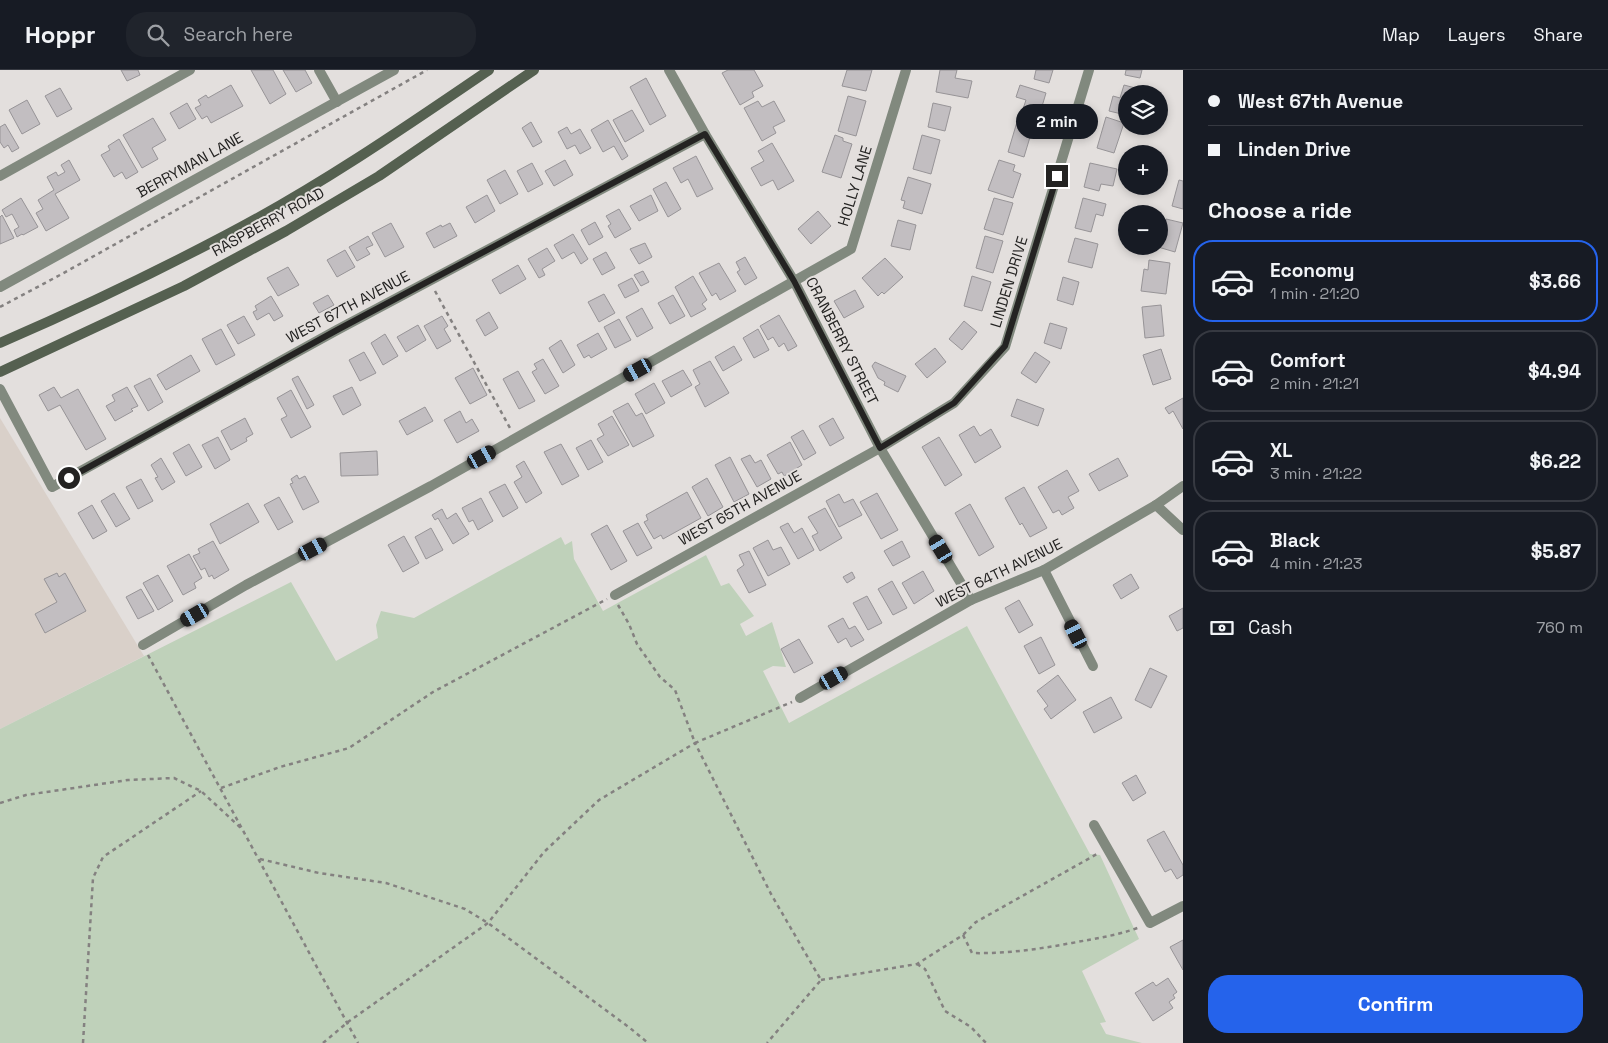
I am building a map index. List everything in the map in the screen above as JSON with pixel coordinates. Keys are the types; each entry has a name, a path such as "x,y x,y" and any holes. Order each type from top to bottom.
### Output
{"main road":[{"name":"RASPBERRY ROAD","path":"0,344 98,300 227,235 330,176 489,70"},
{"name":"RASPBERRY ROAD","path":"0,372 184,286 286,231 379,176 534,70"}],"street":[{"path":"0,176 190,70"},
{"path":"319,70 338,102"},
{"name":"BERRYMAN LANE","path":"0,287 394,70"},
{"name":"CRANBERRY STREET","path":"669,70 705,134 794,281 880,448 971,600"},
{"name":"HOLLY LANE","path":"143,645 851,249 906,70"},
{"name":"LINDEN DRIVE","path":"880,448 954,403 1005,346 1089,70"},
{"name":"WEST 67TH AVENUE","path":"0,389 52,488 337,330 705,134"},
{"name":"WEST 65TH AVENUE","path":"615,594 880,448"},
{"name":"WEST 64TH AVENUE","path":"800,698 971,600 1044,570 1156,505 1183,486"},
{"path":"1156,505 1183,530"},
{"path":"1044,570 1093,666"},
{"path":"1094,824 1150,923 1183,906"}],"path":[{"path":"0,307 427,70"},
{"path":"429,281 516,438"},
{"path":"221,788 280,767 349,748 432,692 615,594 616,602 629,624 637,644 660,677 675,690 695,742 770,894 821,980"},
{"path":"143,645 358,1043"},
{"path":"323,1043 348,1022 488,923 544,852 599,800 695,742 800,698"},
{"path":"0,803 26,795 128,780 174,778 202,791 244,832"},
{"path":"83,1043 92,878 103,857 202,791"},
{"path":"767,1043 821,980 917,964 963,935 976,922 1107,848"},
{"path":"259,859 319,873 386,883 465,909 488,923 648,1043"},
{"path":"963,935 972,953 999,954 1115,936 1150,923"},
{"path":"917,964 924,969 945,1011 971,1027 986,1043"}],"shaded area":[{"path":"0,418 144,656 0,729"}],"green space":[{"path":"561,537 565,545 572,541 574,559 603,611 706,555 721,586 729,583 754,616 740,624 746,636 772,622 786,667 773,666 763,671 789,723 967,626 1090,854 1100,855 1139,939 1082,971 1106,1022 1100,1023 1106,1034 1142,1043 0,1043 0,729 291,582 336,661 378,638 376,625 381,611 414,618"}],"building":[{"path":"121,70 138,70 140,75 127,81"},
{"path":"251,70 273,70 286,94 270,104"},
{"path":"283,70 305,70 312,83 296,92"},
{"path":"728,70 754,70 763,86 752,92 754,97 740,105 722,73"},
{"path":"847,70 872,70 866,91 842,86"},
{"path":"940,70 957,70 955,78 972,81 968,98 936,92"},
{"path":"1036,70 1053,70 1049,83 1034,79"},
{"path":"1126,70 1142,70 1140,78 1125,75"},
{"path":"646,78 666,116 650,125 630,87"},
{"path":"231,85 243,106 211,123 207,116 202,119 195,108 201,105 198,100 206,95 208,98"},
{"path":"1020,85 1046,93 1037,123 1020,118 1026,100 1016,97"},
{"path":"60,88 72,109 57,117 45,96"},
{"path":"848,96 866,101 856,136 838,131"},
{"path":"1113,96 1118,97 1118,113 1109,111"},
{"path":"27,100 40,124 22,134 9,110"},
{"path":"758,101 762,107 774,101 785,121 773,127 776,133 762,141 744,108"},
{"path":"187,103 196,119 179,129 170,113"},
{"path":"933,103 951,107 945,131 928,127"},
{"path":"632,110 644,131 625,142 613,120"},
{"path":"1106,117 1118,121 1118,135 1120,135 1114,153 1097,148"},
{"path":"153,118 166,140 152,148 158,159 142,168 123,135"},
{"path":"608,120 628,156 622,160 614,146 603,152 591,130"},
{"path":"531,122 542,142 533,147 522,128"},
{"path":"1017,122 1033,127 1024,157 1008,152"},
{"path":"5,124 19,148 12,152 8,145 4,148 0,142 0,127"},
{"path":"567,127 571,134 580,129 591,148 580,154 575,145 567,149 558,132"},
{"path":"835,135 843,138 843,141 852,144 841,178 822,172"},
{"path":"922,135 940,140 931,174 913,169"},
{"path":"119,139 138,172 126,179 122,172 114,177 101,155 110,150 108,146"},
{"path":"772,143 794,181 778,190 773,180 761,186 751,168 764,161 758,151"},
{"path":"696,156 713,189 697,197 688,179 681,183 673,168"},
{"path":"69,160 80,180 55,194 69,218 46,231 36,213 43,209 38,200 54,190 47,177 56,172 58,176 65,172 61,165"},
{"path":"565,160 573,175 554,186 545,171"},
{"path":"999,160 1015,165 1013,171 1021,174 1013,198 988,190"},
{"path":"532,163 543,184 528,192 517,171"},
{"path":"1090,163 1117,169 1113,186 1101,184 1099,191 1084,187"},
{"path":"505,170 518,194 500,204 487,180"},
{"path":"908,177 931,184 922,214 903,208 905,201 901,200"},
{"path":"1179,180 1183,181 1183,209 1172,206"},
{"path":"666,182 681,209 668,217 653,189"},
{"path":"487,195 495,211 475,223 466,207"},
{"path":"651,195 658,211 639,221 630,206"},
{"path":"21,198 38,227 17,237 14,230 19,227 12,214 6,217 2,210"},
{"path":"994,198 1013,203 1003,235 984,229"},
{"path":"1083,198 1106,204 1103,216 1096,214 1091,232 1075,228"},
{"path":"619,209 631,229 615,238 608,226 611,224 606,216"},
{"path":"818,211 831,226 811,244 798,229"},
{"path":"2,215 14,238 0,244 0,217"},
{"path":"1168,219 1183,223 1175,252 1168,250"},
{"path":"898,220 916,225 910,250 891,246"},
{"path":"595,222 603,237 589,245 581,230"},
{"path":"391,223 404,247 385,257 372,233"},
{"path":"450,223 457,236 434,248 426,233 441,225 442,227"},
{"path":"573,234 588,259 581,264 574,252 562,259 554,245"},
{"path":"368,236 373,245 366,248 370,254 357,261 349,247"},
{"path":"985,236 1003,241 993,273 976,268"},
{"path":"1075,238 1098,244 1092,268 1068,262"},
{"path":"645,243 652,257 639,264 630,249"},
{"path":"547,248 555,261 542,269 545,275 539,278 528,259"},
{"path":"345,250 355,267 337,277 327,260"},
{"path":"606,252 615,268 602,275 593,259"},
{"path":"745,257 757,278 745,285 737,272 740,270 736,262"},
{"path":"885,258 903,277 884,294 882,292 878,296 862,278"},
{"path":"1149,260 1170,263 1166,294 1141,291 1144,269 1148,270"},
{"path":"719,263 736,291 720,300 716,293 712,296 699,273"},
{"path":"518,265 526,279 500,294 492,280"},
{"path":"288,267 299,285 278,296 267,278"},
{"path":"643,271 649,282 641,286 634,275"},
{"path":"693,276 707,300 702,304 706,309 691,317 675,287"},
{"path":"972,276 991,282 982,311 964,306"},
{"path":"1063,277 1079,282 1073,305 1057,300"},
{"path":"632,278 639,291 625,298 618,285"},
{"path":"855,290 864,307 844,318 834,301"},
{"path":"604,294 615,313 599,322 588,302"},
{"path":"328,295 334,305 319,313 313,303"},
{"path":"673,295 685,316 670,324 658,303"},
{"path":"271,296 283,316 274,321 269,313 257,320 253,312 257,310 255,306"},
{"path":"1161,305 1164,336 1145,338 1142,307"},
{"path":"642,308 653,328 637,337 626,317"},
{"path":"489,312 498,328 485,336 476,320"},
{"path":"779,315 797,346 788,351 784,343 779,347 773,337 768,340 760,326"},
{"path":"244,316 255,335 238,344 227,325"},
{"path":"442,316 448,326 444,329 451,341 437,349 424,326"},
{"path":"619,319 631,340 615,348 604,327"},
{"path":"964,321 977,332 962,350 949,339"},
{"path":"1050,323 1067,328 1061,349 1044,343"},
{"path":"418,325 426,340 406,352 397,337"},
{"path":"221,329 235,355 216,365 202,339"},
{"path":"758,329 769,350 754,358 743,338"},
{"path":"598,333 607,349 591,358 589,355 584,358 577,345"},
{"path":"385,334 398,356 383,365 371,343"},
{"path":"561,340 575,365 563,373 549,348"},
{"path":"734,346 742,360 723,371 715,357"},
{"path":"935,348 946,362 927,378 915,364"},
{"path":"1161,349 1171,379 1153,385 1143,355"},
{"path":"364,352 376,373 360,381 349,360"},
{"path":"1035,352 1050,362 1036,383 1021,373"},
{"path":"191,355 200,371 166,390 157,375"},
{"path":"543,359 559,386 545,394 532,372 537,369 534,364"},
{"path":"710,361 729,393 705,407 695,387 700,384 693,370"},
{"path":"875,362 906,376 898,392 884,385 885,382 878,378 872,366"},
{"path":"473,368 487,395 470,404 455,378"},
{"path":"683,370 692,385 671,397 662,381"},
{"path":"518,371 535,401 519,409 503,379"},
{"path":"298,376 314,405 307,409 292,379"},
{"path":"150,378 163,402 148,411 134,386"},
{"path":"654,383 665,403 646,414 635,394"},
{"path":"54,387 61,398 78,389 106,439 86,450 60,405 48,411 39,395"},
{"path":"127,387 138,406 115,421 106,406 115,401 112,395"},
{"path":"352,387 361,405 343,415 333,396"},
{"path":"291,390 311,427 291,438 281,419 287,416 277,398"},
{"path":"1183,398 1183,429 1173,411 1169,414 1165,408"},
{"path":"1017,399 1044,409 1038,426 1011,416"},
{"path":"628,403 636,416 642,413 654,436 633,447 613,411"},
{"path":"425,407 433,421 407,435 399,421"},
{"path":"460,411 466,423 472,419 479,431 457,443 444,420"},
{"path":"612,416 629,445 608,456 597,439 604,435 598,424"},
{"path":"245,418 253,434 246,438 247,441 231,450 221,431"},
{"path":"833,418 844,438 830,446 819,426"},
{"path":"974,426 980,436 991,429 1001,447 975,463 959,435"},
{"path":"803,430 816,453 804,460 791,437"},
{"path":"218,437 230,460 215,469 202,445"},
{"path":"939,437 962,475 945,486 922,447"},
{"path":"591,440 603,462 588,470 576,448"},
{"path":"790,442 802,465 784,476 782,472 778,474 767,455"},
{"path":"189,444 202,467 186,476 173,453"},
{"path":"561,444 579,476 562,485 544,452"},
{"path":"377,451 378,475 341,476 340,453"},
{"path":"750,455 755,463 761,460 771,479 757,487 741,459"},
{"path":"730,457 749,494 734,502 715,465"},
{"path":"161,458 175,482 162,490 155,478 158,477 151,465"},
{"path":"1118,458 1128,476 1099,491 1089,474"},
{"path":"524,461 542,493 526,503 514,482 522,477 516,466"},
{"path":"1067,470 1079,491 1068,497 1074,508 1062,515 1059,510 1053,513 1038,487"},
{"path":"297,475 299,479 305,476 319,502 303,510 290,484 293,483 291,479"},
{"path":"707,478 723,507 708,516 692,487"},
{"path":"141,479 153,501 138,509 126,487"},
{"path":"505,484 518,508 503,517 489,492"},
{"path":"1024,487 1047,528 1030,537 1022,523 1020,525 1005,498"},
{"path":"687,492 701,518 663,539 661,535 654,539 644,522 648,520 646,515"},
{"path":"114,493 130,519 116,527 101,501"},
{"path":"877,493 898,530 881,539 860,502"},
{"path":"839,494 844,503 853,499 862,515 839,527 826,501"},
{"path":"279,497 293,522 278,530 264,505"},
{"path":"481,498 493,521 478,530 473,520 469,522 462,508"},
{"path":"248,503 259,522 220,544 210,524"},
{"path":"970,504 994,547 979,556 955,513"},
{"path":"92,505 107,531 93,539 78,513"},
{"path":"825,508 842,538 820,551 812,536 818,533 808,517"},
{"path":"442,509 447,519 456,513 469,534 453,544 438,518 435,520 432,515"},
{"path":"638,523 652,548 637,556 623,531"},
{"path":"788,523 794,533 802,528 814,550 798,559 780,527"},
{"path":"607,525 627,561 611,570 591,534"},
{"path":"431,528 443,550 426,559 415,537"},
{"path":"404,536 419,563 403,572 388,545"},
{"path":"768,540 773,550 781,547 790,564 768,576 753,548"},
{"path":"213,541 229,570 214,579 212,575 209,577 205,568 201,570 193,556 200,553 198,549"},
{"path":"902,541 910,557 893,566 884,551"},
{"path":"749,551 766,585 749,593 737,570 744,565 739,555"},
{"path":"189,554 202,578 194,583 196,588 183,595 167,566"},
{"path":"923,571 934,591 914,604 902,583"},
{"path":"852,572 855,578 847,583 843,577"},
{"path":"57,573 59,577 65,573 86,611 45,633 35,614 57,602 44,579"},
{"path":"1131,574 1139,588 1121,599 1113,585"},
{"path":"158,575 173,601 158,610 143,583"},
{"path":"892,581 907,608 893,615 878,589"},
{"path":"141,589 154,611 138,619 126,597"},
{"path":"867,596 882,623 868,630 853,603"},
{"path":"1019,600 1033,625 1019,633 1005,608"},
{"path":"1183,608 1183,628 1177,631 1169,616"},
{"path":"843,618 849,629 855,626 864,640 851,647 846,638 838,643 828,626"},
{"path":"1041,637 1055,665 1039,674 1024,646"},
{"path":"799,639 813,663 794,673 781,649"},
{"path":"1150,668 1167,676 1151,708 1135,700"},
{"path":"1058,675 1076,700 1051,719 1044,709 1048,706 1037,691"},
{"path":"1111,697 1122,718 1094,733 1083,712"},
{"path":"1136,775 1146,793 1133,801 1122,783"},
{"path":"1164,831 1183,865 1183,875 1177,879 1171,869 1165,872 1147,840"},
{"path":"1183,940 1183,970 1170,947"},
{"path":"1168,978 1177,992 1173,995 1175,998 1169,1002 1173,1008 1153,1021 1135,993 1153,982 1156,986"}],"route":[{"path":"69,478 337,330 705,134 794,281 880,448 954,403 1005,346 1057,176"}]}
